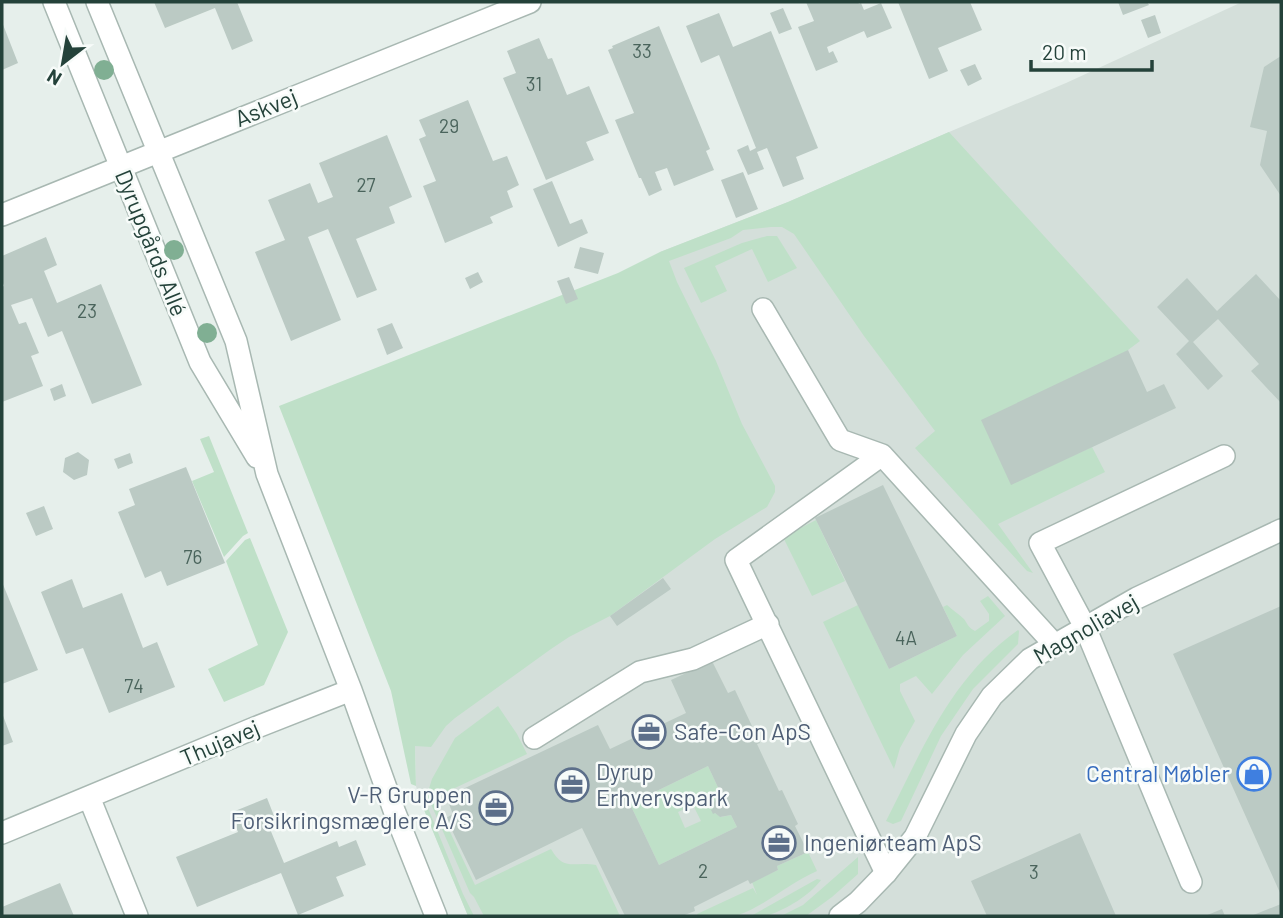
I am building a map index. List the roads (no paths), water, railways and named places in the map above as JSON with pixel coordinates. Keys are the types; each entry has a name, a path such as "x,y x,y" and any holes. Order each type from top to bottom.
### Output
{"street":[{"name":"Dyrupgårds Allé","path":"54,2 200,362 267,474"},
{"name":"Dyrupgårds Allé","path":"97,2 236,341 267,474 351,690 394,813 436,916"},
{"name":"Askvej","path":"2,215 530,2"},
{"path":"763,309 840,440 882,455 1054,644"},
{"path":"882,455 736,559 886,873"},
{"path":"1191,882 1085,627 1040,543 1224,456"},
{"name":"Magnoliavej","path":"840,916 886,873 915,837 954,754 978,715 992,696 1030,659 1137,598 1281,530"},
{"path":"534,738 640,672 693,659 768,624"},
{"name":"Thujavej","path":"2,833 351,690"},
{"path":"89,797 137,916"}],"place":[{"name":"Safe-Con ApS","path":"649,732"},
{"name":"Central Møbler","path":"1254,774"},
{"name":"Dyrup Erhvervspark","path":"572,785"},
{"name":"V-R Gruppen Forsikringsmæglere A/S","path":"496,808"},
{"name":"Ingeniørteam ApS","path":"779,843"}]}
